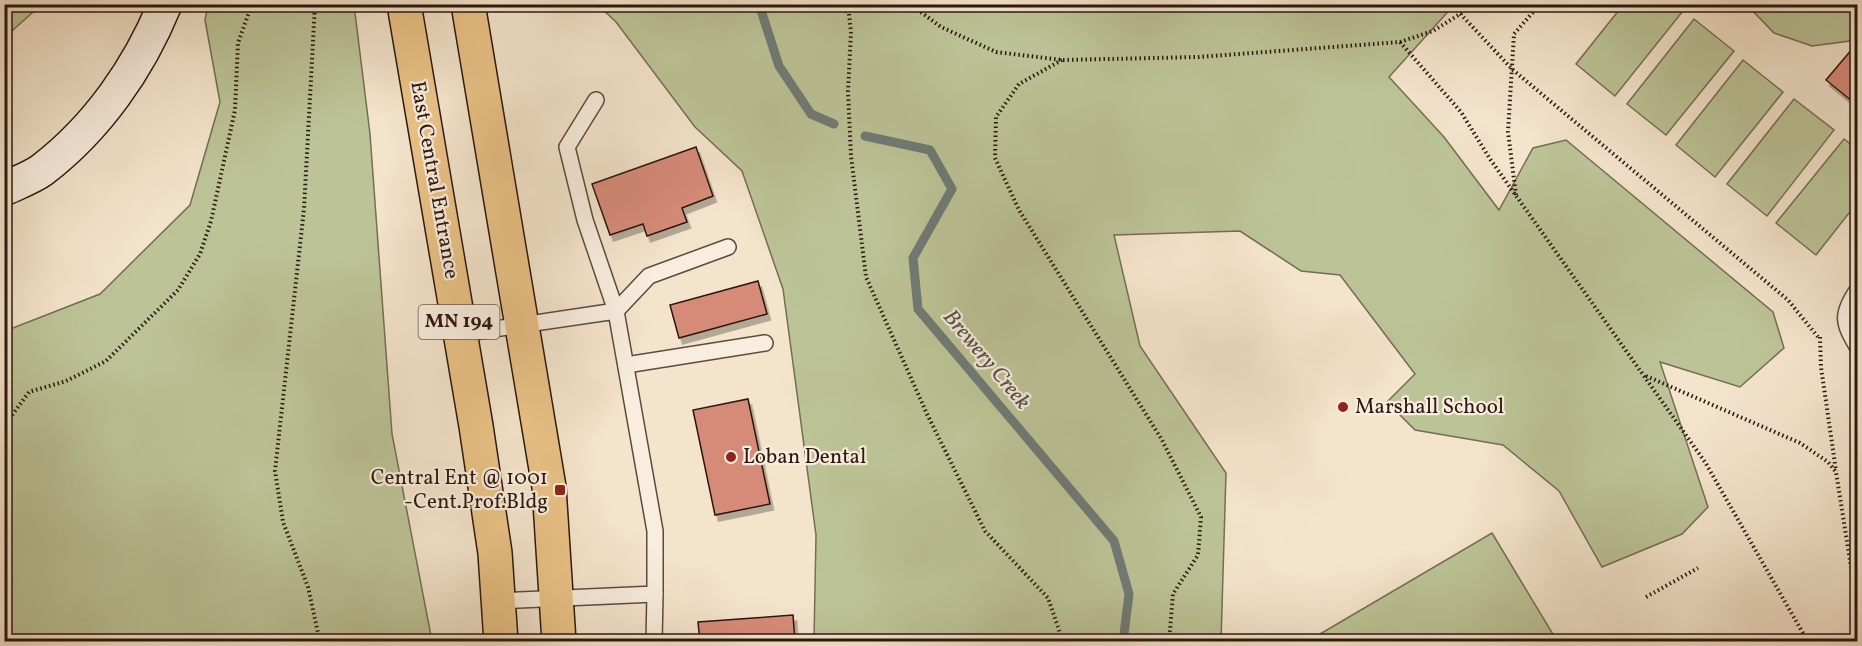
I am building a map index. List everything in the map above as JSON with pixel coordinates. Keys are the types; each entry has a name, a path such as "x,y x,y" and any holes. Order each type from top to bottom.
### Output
{"highway":[{"name":"East Central Entrance","path":"404,4 495,553 501,642"},
{"name":"MN 194","path":"468,4 549,487 558,597 559,642"}],"street":[{"path":"4,189 41,171 101,113 153,34 165,4"}],"lane":[{"path":"596,100 567,147 585,220 616,311 626,365 655,531 654,642"},
{"path":"460,334 616,311 649,276 728,247"},
{"path":"1857,289 1848,303 1845,326 1857,348"},
{"path":"626,365 765,343"},
{"path":"498,601 655,594"}],"path":[{"path":"4,426 29,392 66,381 106,361 178,290 200,254 212,221 235,110 238,43 252,4"},
{"path":"315,4 304,209 276,471 283,522 308,587 320,642"},
{"path":"840,4 849,14 851,32 848,91 851,156 866,278 927,414 985,531 1048,598 1063,642"},
{"path":"910,4 941,27 996,52 1062,60 1198,57 1400,42 1433,31 1462,15 1476,4"},
{"path":"1451,4 1513,70 1788,300 1818,337 1857,611"},
{"path":"1516,195 1508,132 1514,33 1539,4"},
{"path":"1400,42 1461,112 1516,195 1705,462 1804,635 1794,642"},
{"path":"1062,60 1019,84 996,117 995,158 1019,210 1162,440 1201,517 1198,555 1173,594 1169,642"},
{"path":"1818,337 1845,326"},
{"path":"1645,375 1800,443 1828,462 1836,472"},
{"path":"1646,597 1698,568"}],"green space":[{"path":"5,4 41,4 41,5 5,37"},
{"path":"208,5 354,5 370,134 392,434 432,641 5,641 5,331 100,294 190,205 220,102 205,20"},
{"path":"598,5 1454,5 1389,77 1444,137 1499,210 1533,148 1566,140 1773,312 1784,348 1740,387 1660,362 1708,507 1682,534 1602,567 1559,491 1503,445 1415,430 1387,402 1415,374 1340,275 1301,271 1240,231 1114,235 1140,346 1226,473 1221,641 814,641 816,535 783,289 742,171 695,127 616,22"},
{"path":"1623,5 1675,5 1683,11 1615,96 1576,64"},
{"path":"1747,5 1857,5 1857,40 1812,46 1774,33"},
{"path":"1694,19 1734,51 1666,135 1627,104"},
{"path":"1743,60 1783,92 1715,177 1676,145"},
{"path":"1794,99 1834,130 1767,216 1727,184"},
{"path":"1844,139 1857,149 1857,203 1816,255 1776,223"},
{"path":"1492,533 1557,641 1308,641"}],"building":[{"path":"1858,42 1858,106 1826,80"},
{"path":"696,147 713,196 682,208 687,222 647,236 643,224 610,235 592,184"},
{"path":"758,281 767,314 679,338 670,305"},
{"name":"Loban Dental","path":"748,399 770,504 715,515 693,410"},
{"path":"793,615 795,642 700,642 698,622"}],"waterway":[{"name":"Brewery Creek","path":"759,4 779,66 811,114 834,124"},
{"name":"Brewery Creek","path":"865,136 930,150 952,189 913,258 918,309 1114,541 1129,594 1123,642"}],"place":[{"name":"Marshall School","path":"1343,407"},
{"name":"Loban Dental","path":"731,457"},
{"name":"Central Ent @ 1001 -Cent.Prof.Bldg","path":"560,490"}]}
